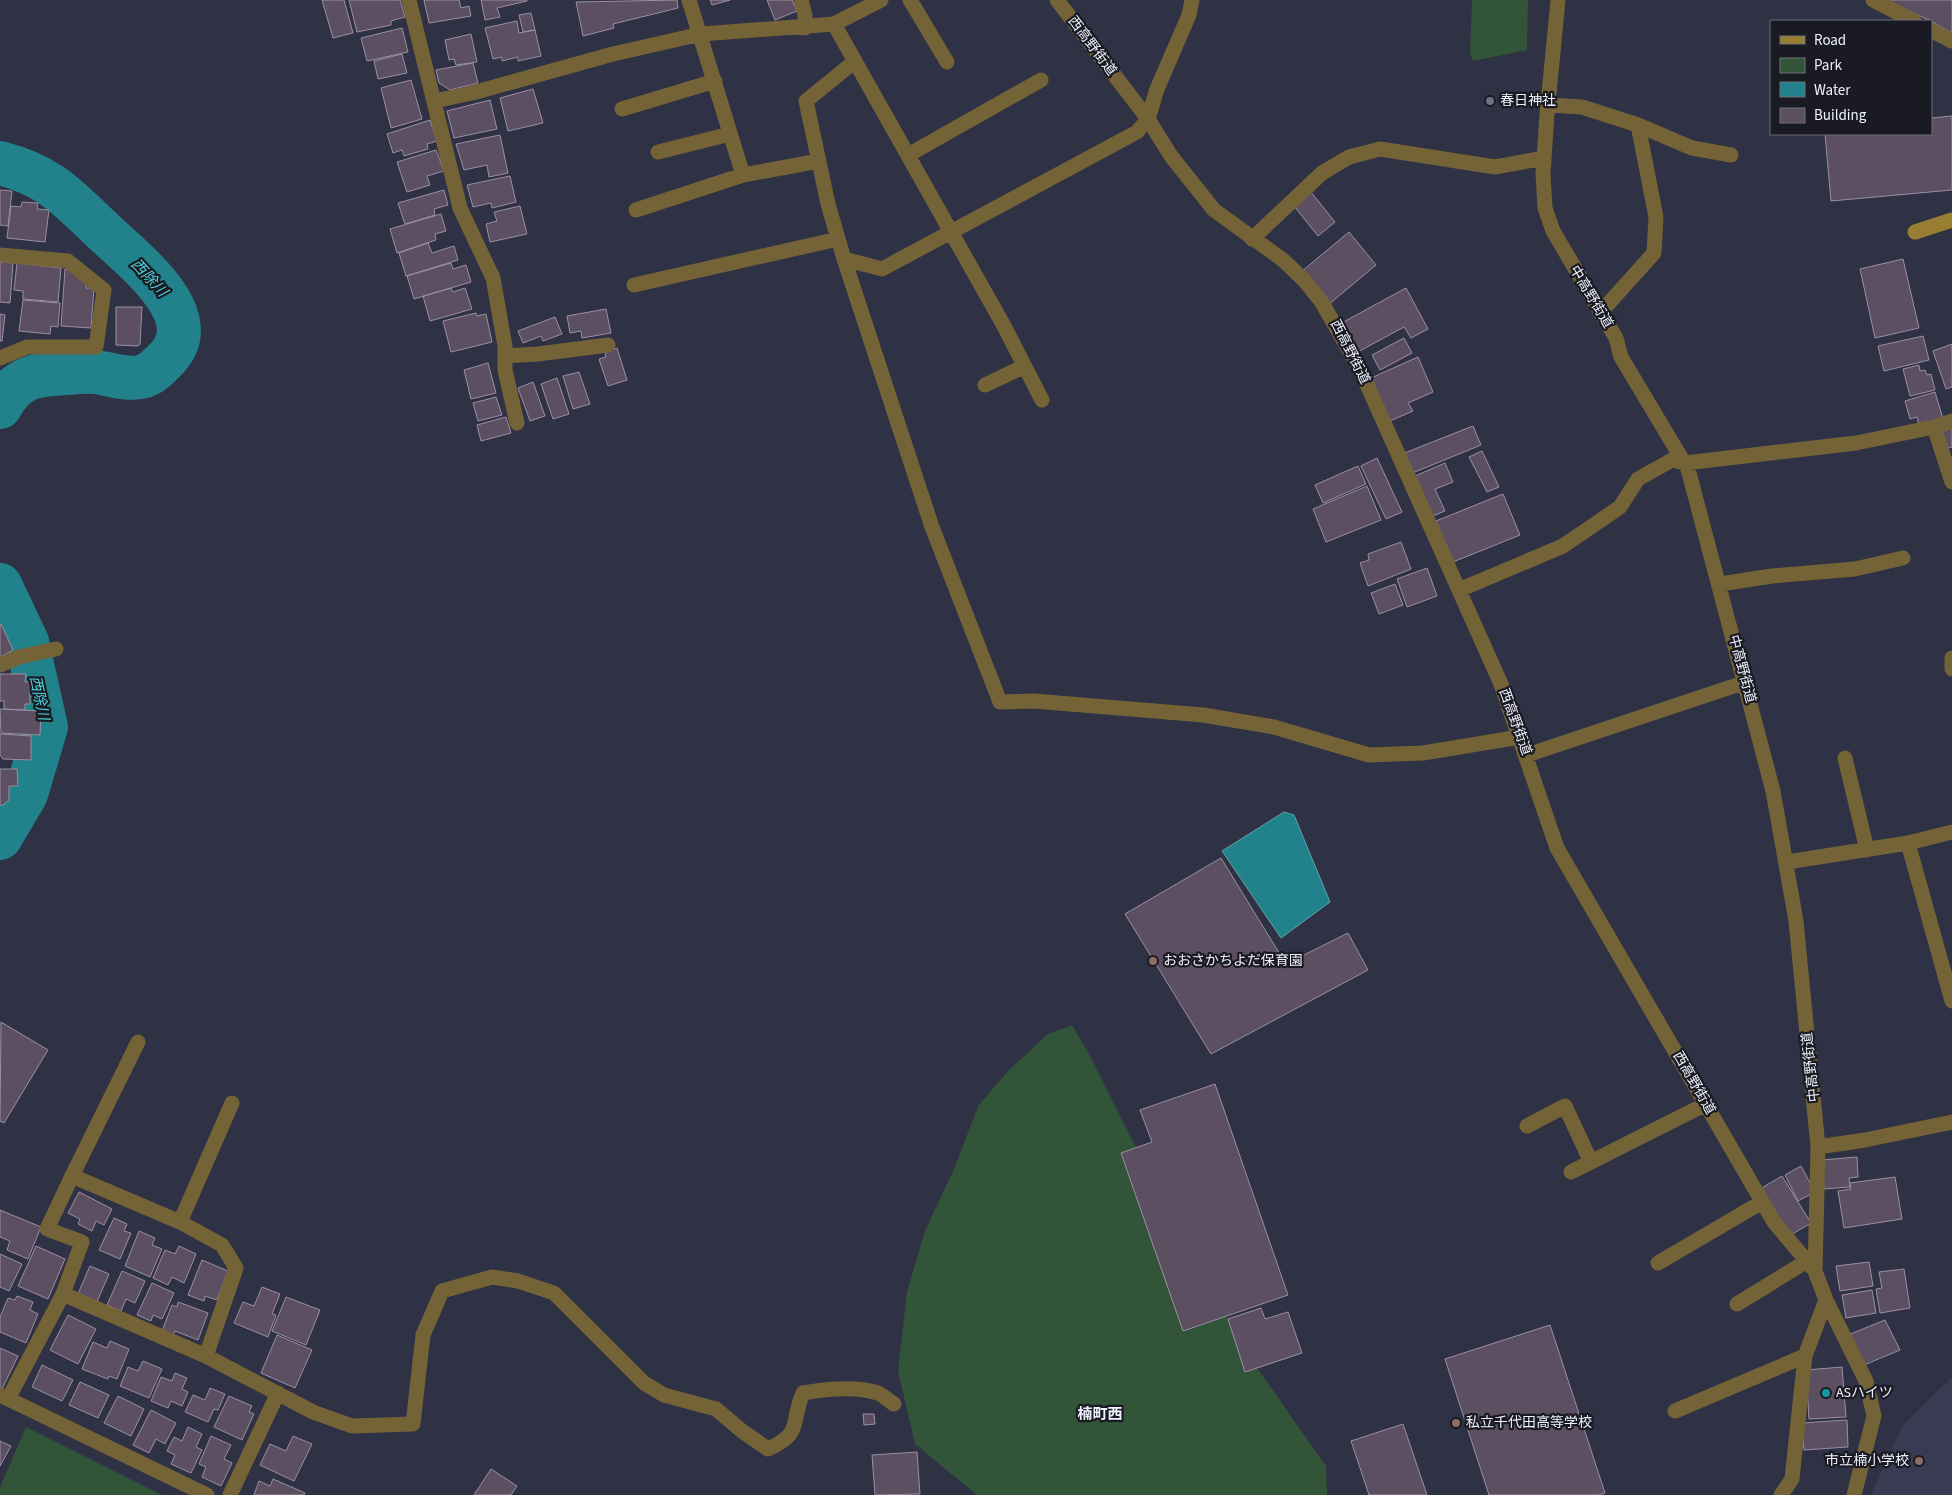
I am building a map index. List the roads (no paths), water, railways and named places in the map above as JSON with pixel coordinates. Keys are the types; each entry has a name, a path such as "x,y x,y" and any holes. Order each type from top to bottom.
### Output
{"street":[{"path":"409,0 460,208 494,278 505,346 505,370 516,424"},
{"path":"688,0 701,34 743,175"},
{"path":"801,0 805,15 805,28"},
{"path":"435,100 613,54 701,34 805,28 834,24 881,0"},
{"path":"910,0 947,62"},
{"name":"西高野街道","path":"1057,0 1148,120 1171,156 1214,210 1283,260 1304,280 1334,321 1360,369 1501,684 1527,755 1557,848 1774,1222 1811,1266 1866,1381 1874,1416 1854,1495"},
{"path":"844,259 882,270 952,234 1088,157 1137,132 1148,120 1157,89 1189,16 1192,0"},
{"name":"中高野街道","path":"1558,0 1544,158 1545,208 1553,231 1616,338 1621,357 1684,463 1700,507 1773,791 1796,921 1818,1147 1811,1266"},
{"path":"1873,0 1912,20"},
{"path":"834,24 1004,326 1023,367 1042,400"},
{"path":"1932,31 1952,41"},
{"path":"855,61 806,101 819,161 844,259 932,527 1000,702 1034,701 1203,715 1274,728 1369,755 1423,753 1520,737"},
{"path":"908,155 1041,80"},
{"path":"622,109 715,81"},
{"path":"1548,105 1582,107 1638,125 1692,148 1731,155"},
{"path":"1600,313 1654,253 1656,217 1638,125"},
{"path":"658,152 730,134"},
{"path":"1252,239 1322,173 1349,157 1380,149 1495,167 1544,158"},
{"path":"636,210 743,175 819,161"},
{"path":"1915,232 1952,220"},
{"path":"634,285 838,239"},
{"path":"0,255 68,261 104,290 96,347 27,347 0,358"},
{"path":"504,356 538,354 608,345"},
{"path":"985,385 1023,367"},
{"path":"1459,590 1563,546 1620,507 1638,479 1672,460 1684,463 1856,443 1934,427 1952,421"},
{"path":"1934,427 1952,482"},
{"path":"1720,584 1772,576 1856,569 1902,558"},
{"path":"0,665 19,656 56,649"},
{"path":"1952,658 1952,669"},
{"path":"1527,755 1746,682"},
{"path":"1846,758 1867,850"},
{"path":"1787,862 1908,843 1952,832"},
{"path":"1908,843 1952,1001"},
{"path":"138,1042 47,1229 82,1242 63,1294 4,1397 207,1495"},
{"path":"180,1222 232,1103"},
{"path":"1571,1172 1706,1104"},
{"path":"1527,1126 1565,1106 1591,1162"},
{"path":"1818,1147 1865,1140 1952,1122"},
{"path":"72,1176 180,1222 222,1245 236,1268 206,1356"},
{"path":"1658,1263 1762,1202"},
{"path":"1737,1304 1811,1266"},
{"path":"63,1294 206,1356 313,1412 352,1426 413,1424 423,1335 442,1291 492,1277 518,1281 554,1293 644,1384 664,1395 716,1409 742,1431 768,1449 785,1442 795,1428 797,1406 803,1393 824,1389 855,1390 878,1394 894,1404"},
{"path":"1781,1495 1792,1479 1805,1356 1826,1300"},
{"path":"1675,1411 1805,1356"},
{"path":"230,1495 278,1393"}],"water":[{"path":"1284,812 1294,815 1330,902 1281,938 1222,851"}],"waterway":[{"name":"西除川","path":"0,163 32,174 67,197 146,271 172,305 178,323 178,340 168,357 156,369 145,376 130,378 96,372 36,376 27,379 13,389 0,407"},
{"name":"西除川","path":"0,585 27,642 46,727 26,794 0,838"}],"place":[{"name":"春日神社","path":"1490,101"},
{"name":"おおさかちよだ保育園","path":"1153,961"},
{"name":"ASハイツ","path":"1826,1393"},
{"name":"私立千代田高等学校","path":"1456,1423"},
{"name":"市立楠小学校","path":"1919,1461"}],"district":[{"name":"楠町西","path":"1100,1414"}]}
